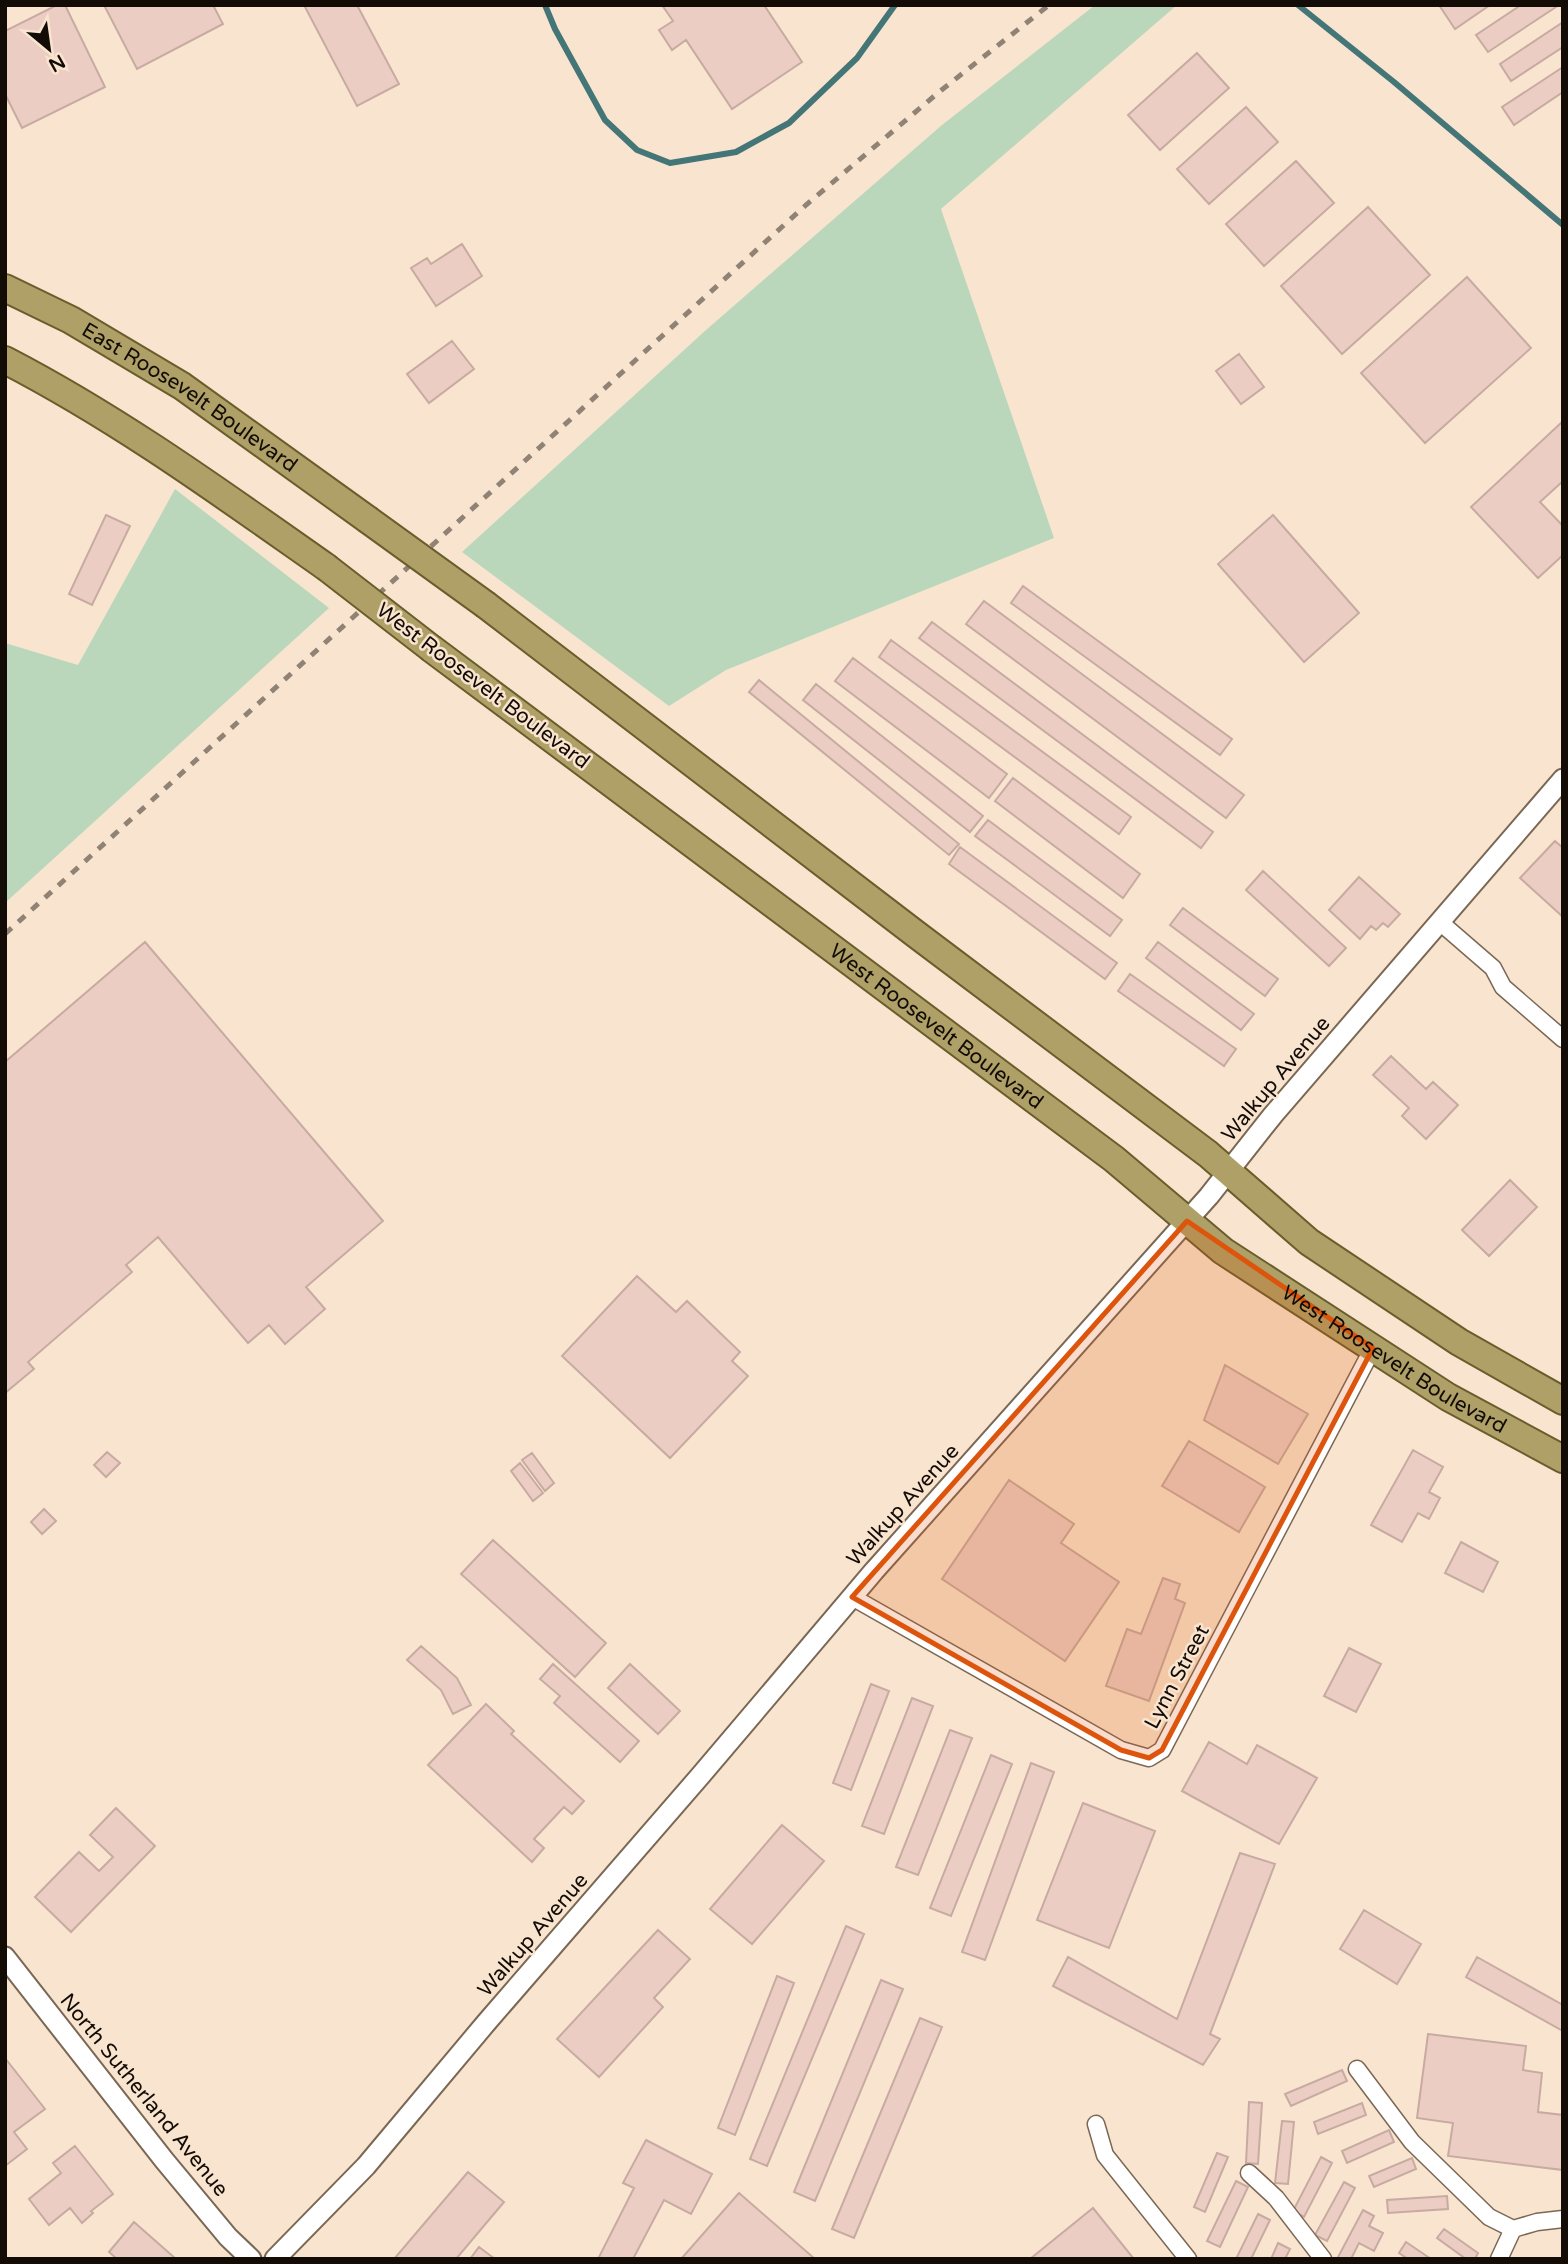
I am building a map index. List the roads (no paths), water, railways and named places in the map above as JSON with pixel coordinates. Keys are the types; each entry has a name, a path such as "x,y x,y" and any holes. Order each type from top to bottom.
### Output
{"highway":[{"name":"East Roosevelt Boulevard","path":"5,288 71,320 182,386 367,519 486,605 1229,1172"},
{"name":"West Roosevelt Boulevard","path":"5,360 56,387 159,451 326,567 1114,1159 1223,1251 1448,1397 1563,1460"},
{"path":"1229,1172 1309,1242 1459,1342 1563,1401"}],"street":[{"name":"Walkup Avenue","path":"275,2259 366,2166 486,2022 852,1597 1187,1221 1273,1115 1563,779"},
{"path":"1441,923 1493,968 1503,987 1563,1039"},
{"name":"Lynn Street","path":"852,1597 1121,1750 1149,1758 1162,1750 1373,1348"},
{"name":"North Sutherland Avenue","path":"5,1956 164,2160 251,2259"},
{"path":"1357,2069 1412,2142 1489,2217 1513,2230"},
{"path":"1096,2124 1105,2155 1188,2259"},
{"path":"1249,2173 1276,2198 1323,2259"},
{"path":"1499,2259 1513,2230 1537,2222 1563,2220"}],"waterway":[{"path":"545,5 555,29 605,120 637,150 670,163 736,152 789,123 857,58 895,5"},
{"path":"1298,5 1563,225"}],"railway":[{"path":"5,934 806,205 939,92 1049,5"}]}
